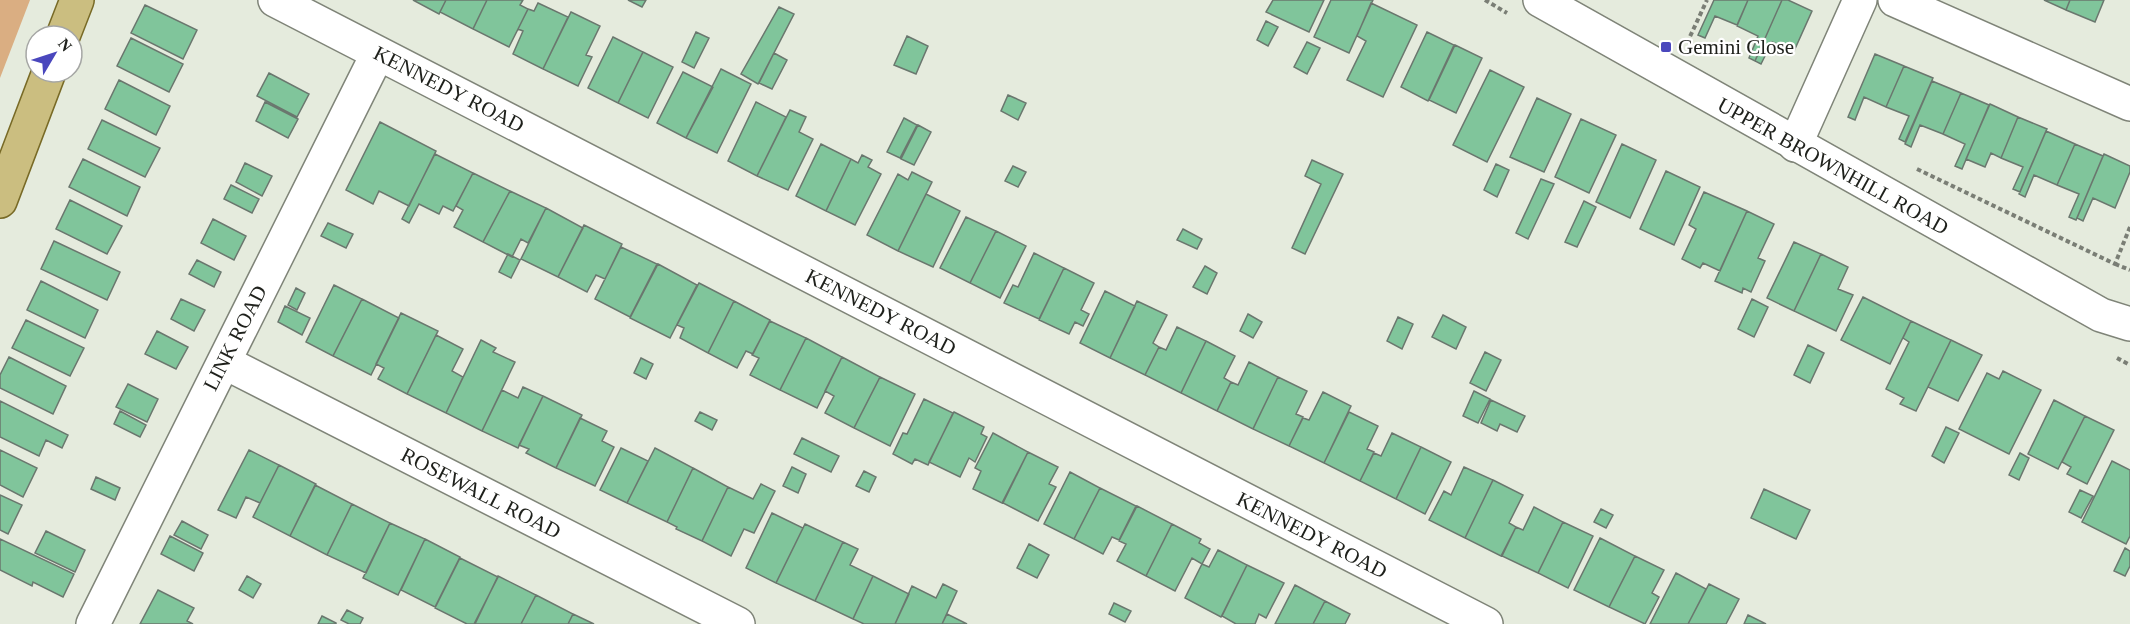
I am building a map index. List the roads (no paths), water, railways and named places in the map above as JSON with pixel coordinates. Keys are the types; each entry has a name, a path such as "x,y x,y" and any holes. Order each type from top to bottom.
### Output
{"main road":[{"path":"68,24 77,0"},
{"path":"0,201 44,84"}],"street":[{"name":"KENNEDY ROAD","path":"275,0 1486,624"},
{"name":"UPPER BROWNHILL ROAD","path":"1540,0 2101,315 2130,324"},
{"path":"1795,145 1860,0"},
{"path":"1895,0 2130,104"},
{"name":"LINK ROAD","path":"93,624 378,52"},
{"name":"ROSEWALL ROAD","path":"224,362 738,624"}],"place":[{"name":"Gemini Close","path":"1666,47"}]}
